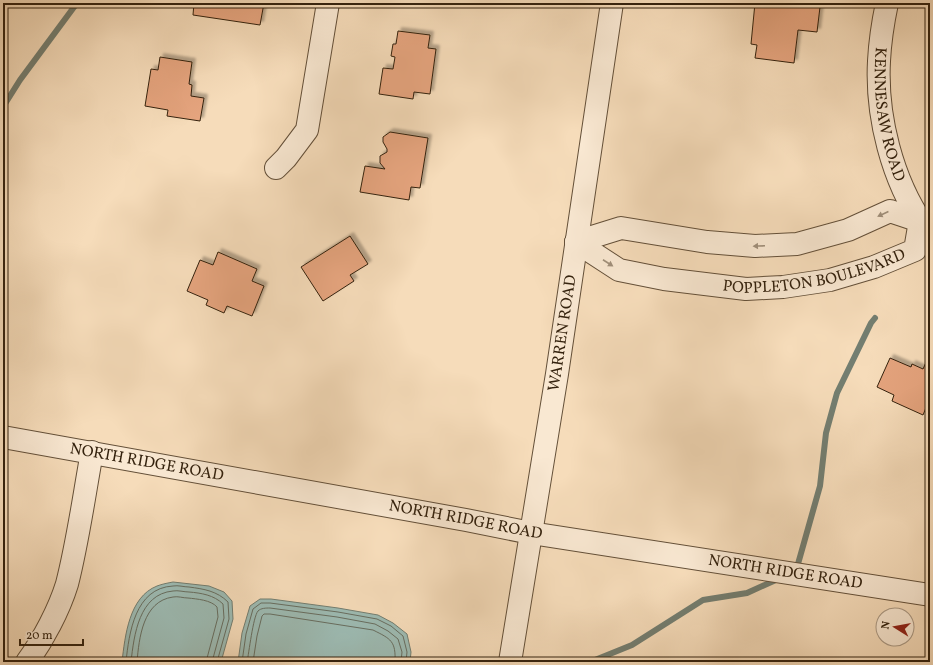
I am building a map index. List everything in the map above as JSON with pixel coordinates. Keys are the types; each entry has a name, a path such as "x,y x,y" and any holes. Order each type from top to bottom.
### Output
{"street":[{"path":"276,168 286,158 307,130 328,3"},
{"name":"WARREN ROAD","path":"510,662 557,374 612,3"},
{"name":"KENNESAW ROAD","path":"887,3 881,36 879,62 880,102 885,134 894,166 905,192 925,229"},
{"name":"POPPLETON BOULEVARD","path":"890,211 925,229 915,250 874,267 830,280 783,287 746,289 664,279 619,270 576,242 621,228 707,242 755,246 797,244 848,230 890,211"},
{"name":"NORTH RIDGE ROAD","path":"3,437 531,533 930,595"},
{"path":"27,662 37,649 51,623 66,585 92,452"}],"water":[{"path":"173,582 209,586 224,592 232,601 233,619 221,662 122,662 127,629 134,608 148,591 157,586"},
{"path":"260,599 271,599 338,608 378,615 393,623 407,634 411,652 410,662 238,662 242,633 250,606"}],"building":[{"path":"194,3 264,3 260,25 193,15"},
{"path":"755,3 790,3 820,7 817,32 798,30 794,63 755,58 757,45 751,44"},
{"path":"398,31 430,35 428,48 436,49 430,94 414,92 413,99 379,94 383,68 393,69 395,57 391,56 393,44 396,44"},
{"path":"160,57 192,62 189,84 192,85 191,96 204,98 200,121 167,116 168,110 145,106 151,69 158,70"},
{"path":"390,132 428,138 420,188 411,187 409,200 360,192 365,166 385,169 380,163 380,156 387,152 383,142 383,137"},
{"path":"350,236 368,264 350,275 354,281 323,301 301,267"},
{"path":"218,252 257,269 252,281 264,286 252,316 227,306 224,313 206,305 208,300 187,291 200,260 213,265"},
{"path":"930,354 930,398 923,415 892,401 894,395 877,387 890,358 911,367 912,364 923,369"}],"waterway":[{"path":"3,107 20,80 77,3"},
{"path":"796,571 820,486 826,433 837,393 871,323 875,318"},
{"path":"590,662 632,645 703,600 747,593 778,579"}]}
